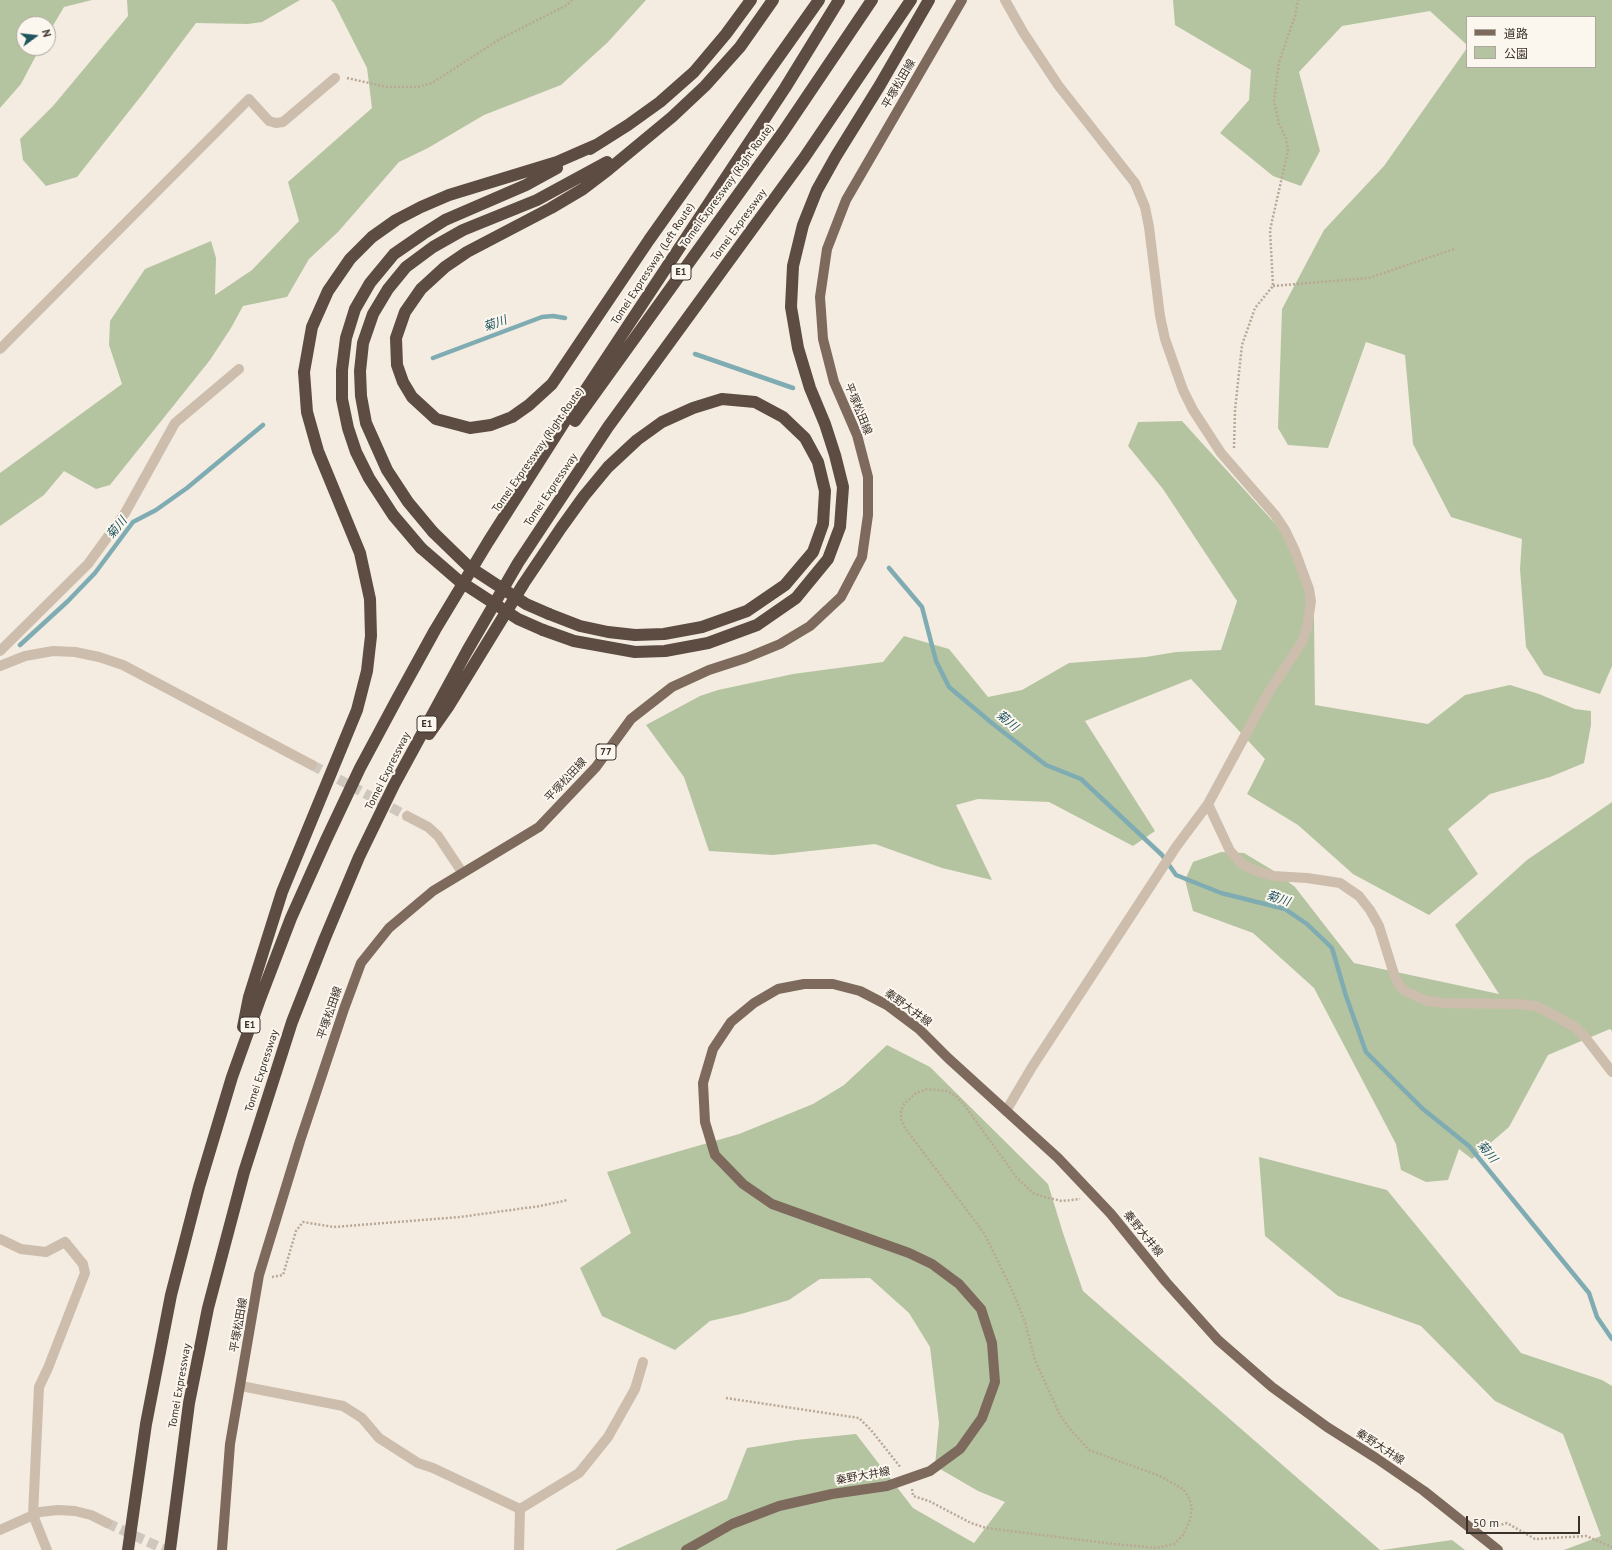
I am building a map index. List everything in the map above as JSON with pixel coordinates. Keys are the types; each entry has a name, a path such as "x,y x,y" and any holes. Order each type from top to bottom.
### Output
{"highway":[{"path":"751,0 726,34 694,72 660,102 628,125 526,185 446,220 394,254 370,283 355,309 346,338 342,370 342,399 348,428 356,452 369,478 393,515 421,548 458,580 518,619 574,641 635,652 665,651 708,643 757,625 796,598 828,559 840,527 843,487 836,455 810,388 798,348 791,307 793,266 803,225 817,190 929,0"},
{"path":"773,0 740,47 705,86 672,117 608,170 583,189 551,208 467,252 445,267 421,289 405,312 396,338 397,365 402,382 412,397 436,419 470,428 491,425 512,417 529,405 552,384 650,240 819,0"},
{"name":"Tomei Expressway (Left Route)","path":"488,542 569,415 784,88 839,0"},
{"name":"Tomei Expressway (Right Route)","path":"488,542 678,275 783,132 872,0"},
{"name":"Tomei Expressway","path":"170,1550 189,1402 208,1308 244,1172 292,1022 359,857 394,785 467,651 518,563 644,378 804,158 911,0"},
{"path":"394,785 448,707 524,583 584,496 608,467 637,440 662,422 693,408 722,399 755,402 783,417 805,438 818,462 825,490 823,524 813,552 785,585 747,610 702,627 664,634 635,635 608,632 580,626 526,604 468,566 433,532 408,502 387,470 366,423 361,396 360,371 363,343 373,314 388,289 406,267 433,247 463,230 537,200 598,168 646,138"},
{"path":"232,1077 249,997 262,951 282,892 357,710 367,671 371,636 370,599 360,553 318,451 307,412 304,372 312,326 328,291 350,259 372,238 396,220 449,195 558,162 596,145"},
{"name":"E1","path":"128,1550 146,1424 171,1295 199,1187 232,1077 291,918 360,768 435,630 488,542"}],"main road":[{"name":"平塚松田線","path":"222,1550 230,1444 259,1275 300,1141 336,1031 362,963 390,928 433,891 462,872 539,827 596,767 631,720 672,687 709,670 746,658 780,644 810,626 841,597 862,557 868,515 868,477 857,435 834,382 823,339 820,297 827,249 846,200 962,0"},
{"name":"秦野大井線","path":"686,1550 732,1524 779,1506 832,1494 887,1486 930,1471 960,1449 982,1418 995,1382 992,1343 981,1309 959,1284 932,1264 910,1253 772,1204 743,1184 715,1155 704,1122 703,1083 713,1049 730,1022 754,1002 778,989 804,984 832,984 860,991 887,1005 919,1029 948,1058 1058,1158 1111,1214 1166,1282 1218,1340 1272,1387 1327,1427 1424,1491 1496,1549"}],"street":[{"path":"1005,0 1023,32 1058,84 1135,183 1145,207 1149,227 1160,316 1169,352 1183,390 1193,410 1221,453 1275,515 1285,530 1295,551 1309,589 1311,602 1307,628 1302,642 1267,694 1208,804 1167,860 1032,1067 1006,1111"},
{"path":"0,348 249,99 269,121 276,123 283,122 335,78"},
{"path":"0,651 88,564 125,513 175,423 239,369"},
{"path":"0,666 25,656 53,651 75,652 99,657 123,665 312,764"},
{"path":"1208,804 1230,851 1242,864 1256,871 1273,876 1320,880 1340,884 1359,896 1370,910 1379,926 1394,974 1399,985 1405,991 1426,1001 1445,1003 1519,1004 1535,1006 1546,1010 1575,1027 1585,1037 1612,1072"},
{"path":"407,816 428,827 438,836 462,872"},
{"path":"0,1239 21,1249 46,1252 65,1242 83,1264 85,1273 48,1368 39,1387 33,1515 48,1550"},
{"path":"520,1510 579,1473 608,1437 635,1389 643,1362"},
{"path":"240,1386 343,1406 362,1418 379,1438 418,1463 433,1468 520,1510"},
{"path":"0,1530 40,1512 58,1510 75,1511 91,1515 107,1523"},
{"path":"520,1510 520,1550"}],"path":[{"path":"335,78 344,77 387,87 418,87 432,83 500,39 567,5 572,0"},
{"path":"1228,462 1235,445 1235,410 1242,345 1255,308 1273,286 1270,230 1288,151 1286,138 1279,124 1274,101 1279,62 1296,16 1298,0"},
{"path":"1273,286 1369,278 1454,249"},
{"path":"726,1398 859,1418 872,1430 910,1478 913,1496 928,1501 971,1523 986,1528 1157,1548 1174,1544 1183,1535 1190,1520 1192,1508 1189,1498 1183,1488 1160,1476 1089,1450 1070,1429 1063,1419 1035,1360 1025,1322 1013,1292 984,1233 905,1128 901,1119 901,1111 904,1104 916,1093 927,1089 947,1091 956,1096 965,1106 1017,1178 1033,1193 1062,1201 1077,1200 1093,1196"},
{"path":"259,1275 272,1277 283,1275 296,1231 303,1222 334,1227 460,1217 540,1206 568,1200"},
{"path":"1477,1533 1508,1523 1535,1539 1586,1536 1612,1547"}],"green space":[{"path":"0,0 92,0 64,7 56,20 56,16 16,16 16,56 36,56 21,84 0,108"},
{"path":"127,0 300,0 262,22 248,24 196,23 145,91 77,177 46,186 23,160 20,139 53,106 128,16"},
{"path":"331,0 646,0 608,42 561,85 484,115 428,148 399,162 338,232 309,259 287,297 243,306 231,328 210,360 110,485 96,489 64,471 44,495 0,526 0,473 122,384 109,345 110,321 145,269 211,241 216,258 215,295 252,270 299,221 288,182 372,108 367,68 334,3"},
{"path":"1173,0 1612,0 1612,666 1600,694 1544,675 1526,647 1520,569 1522,539 1451,517 1413,444 1405,355 1366,342 1328,448 1288,445 1278,428 1282,309 1324,230 1384,166 1466,49 1466,68 1596,68 1596,16 1466,16 1466,44 1430,11 1342,26 1299,72 1320,151 1301,186 1273,176 1220,133 1249,100 1251,70 1175,25"},
{"path":"1182,421 1290,540 1314,617 1315,705 1428,724 1465,695 1510,685 1539,694 1575,709 1591,711 1591,725 1584,763 1550,777 1490,794 1448,829 1478,874 1429,915 1353,874 1298,825 1247,794 1265,759 1191,679 1085,721 1155,831 1133,846 1049,802 978,799 956,805 992,880 942,868 875,844 773,855 709,851 684,777 646,725 700,696 718,690 793,674 883,662 904,636 949,649 988,697 1022,690 1069,663 1146,657 1176,652 1221,650 1237,601 1163,489 1128,446 1138,422"},
{"path":"1612,802 1612,1031 1610,1029 1548,1055 1509,1127 1472,1159 1459,1149 1448,1180 1426,1182 1401,1170 1396,1144 1314,988 1253,933 1193,911 1185,880 1193,862 1221,852 1244,853 1274,871 1295,887 1354,963 1499,994 1455,925 1527,860"},
{"path":"887,1045 930,1067 1048,1184 1083,1291 1380,1550 615,1550 727,1499 747,1448 796,1440 856,1434 913,1508 974,1543 1005,1502 978,1491 935,1466 939,1423 930,1347 909,1313 870,1278 820,1279 789,1300 710,1321 675,1350 602,1316 580,1268 631,1233 607,1172 739,1134 813,1104 844,1085"},
{"path":"1259,1157 1387,1190 1521,1353 1602,1380 1612,1386 1612,1550 1564,1550 1601,1536 1563,1434 1495,1401 1421,1326 1338,1296 1265,1236"},
{"path":"1452,1540 1465,1550 1382,1550"}],"waterway":[{"name":"菊川","path":"433,358 542,317 553,316 565,318"},
{"name":"菊川","path":"695,354 793,388"},
{"name":"菊川","path":"20,645 68,601 95,573 133,522 156,510 187,488 263,425"},
{"name":"菊川","path":"889,568 922,607 936,661 949,687 993,724 1046,765 1081,779 1162,855 1176,875 1221,893 1285,909 1307,924 1332,948 1346,996 1366,1052 1423,1109 1469,1146 1589,1293 1597,1317 1612,1339"}],"tunnel":[{"path":"312,765 407,816"},
{"path":"107,1523 166,1550"}]}
